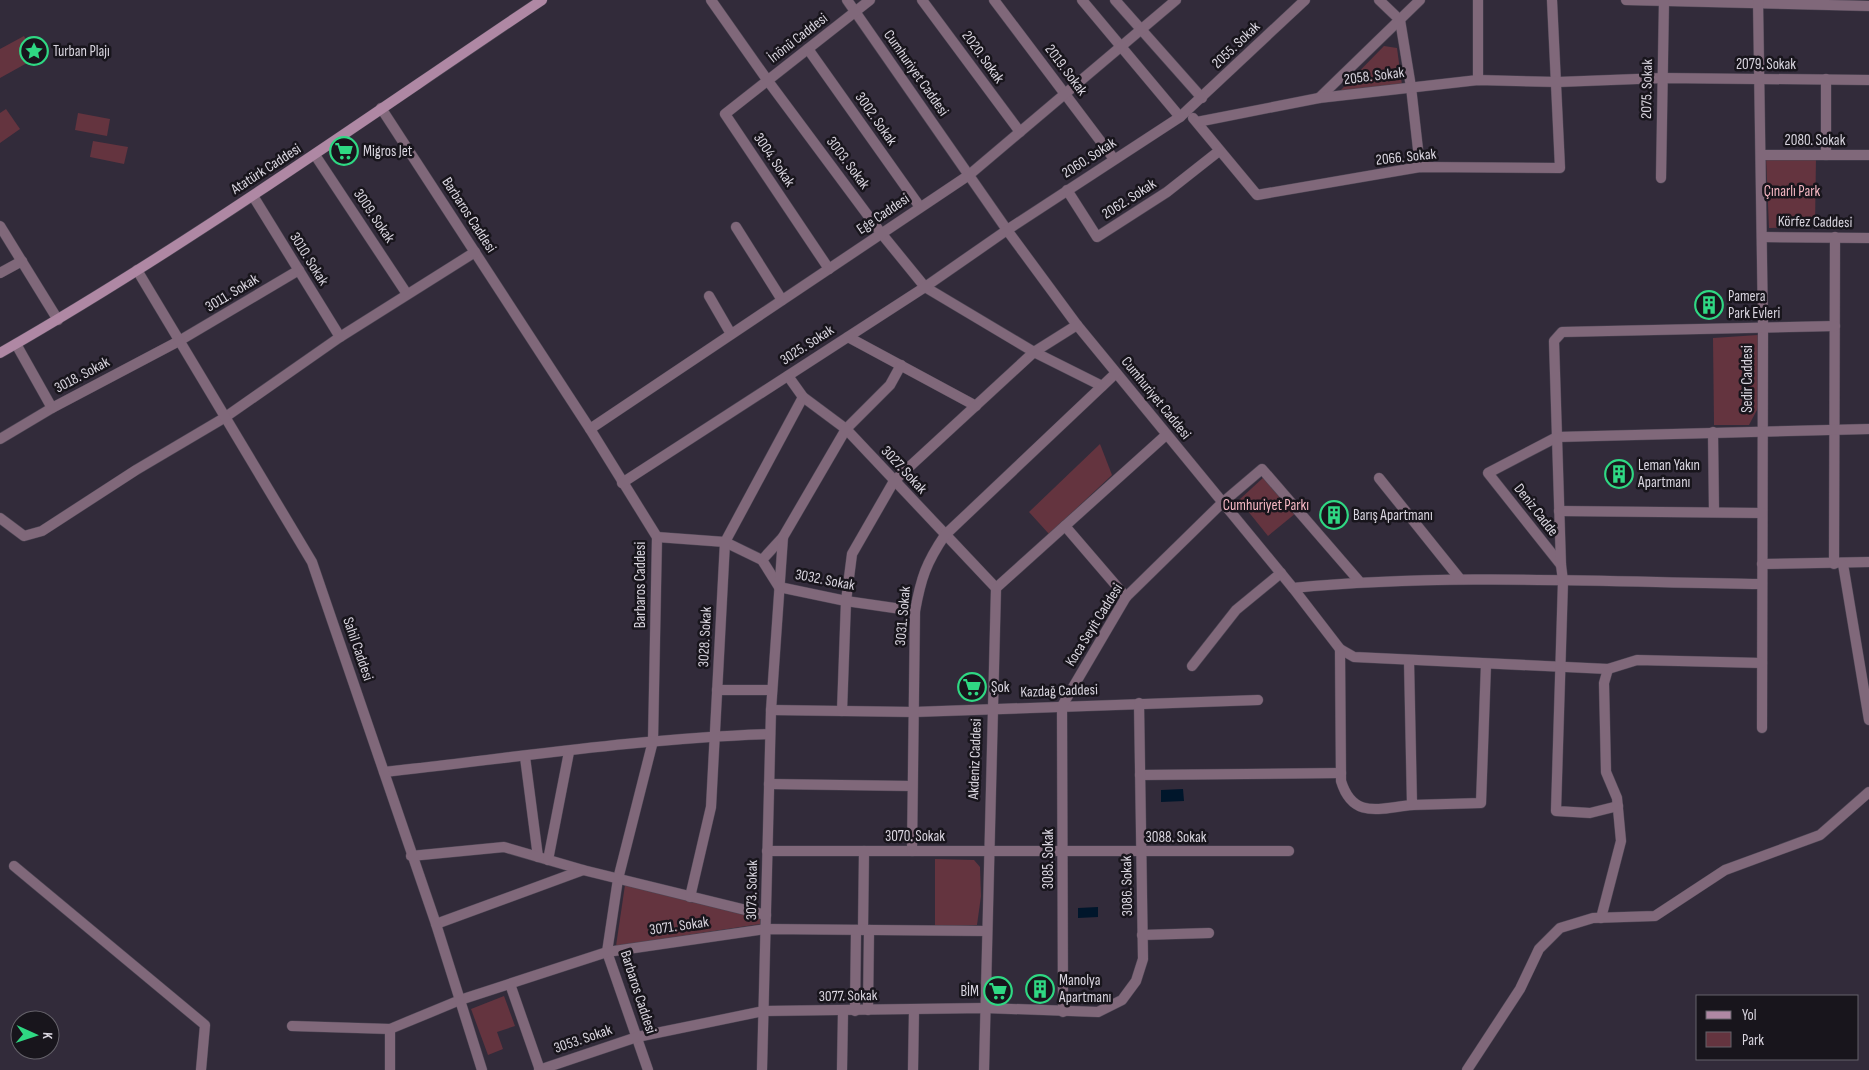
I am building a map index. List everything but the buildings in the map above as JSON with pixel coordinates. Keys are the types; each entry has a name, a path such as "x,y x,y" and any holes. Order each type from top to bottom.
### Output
{"main road":[{"name":"Atatürk Caddesi","path":"0,353 58,320 253,196 542,0"}],"street":[{"name":"3003. Sokak","path":"712,0 768,81 881,234 924,287 1034,352 1102,386"},
{"name":"Cumhuriyet Caddesi","path":"847,0 1007,230 1077,325 1281,573 1340,649"},
{"name":"İnönü Caddesi","path":"768,81 870,0"},
{"name":"2020. Sokak","path":"922,0 1020,132"},
{"name":"2019. Sokak","path":"994,0 1114,159"},
{"path":"1082,0 1121,48 1184,114 1196,122 1219,151"},
{"path":"1115,0 1202,98"},
{"name":"Ege Caddesi","path":"590,429 920,206 969,175 1176,0"},
{"name":"2055. Sokak","path":"1184,114 1305,0"},
{"path":"1379,0 1400,20 1412,87 1420,167"},
{"path":"1319,98 1420,0"},
{"path":"1478,0 1478,80"},
{"path":"1552,0 1558,82"},
{"path":"1626,0 1869,6"},
{"name":"2075. Sokak","path":"1661,178 1664,0"},
{"name":"Sedir Caddesi","path":"1758,2 1762,237 1762,728"},
{"name":"3002. Sokak","path":"808,49 920,206"},
{"name":"2079. Sokak","path":"1558,82 1663,78 1869,80"},
{"path":"1826,79 1826,155"},
{"name":"2058. Sokak","path":"1196,122 1319,98 1412,87 1478,80 1558,82"},
{"name":"3004. Sokak","path":"768,81 725,114 829,269"},
{"name":"2066. Sokak","path":"1219,151 1257,195 1420,167 1560,168 1558,82"},
{"name":"Barbaros Caddesi","path":"381,108 590,429 656,537 653,742 618,878 607,952 648,1070"},
{"name":"2060. Sokak","path":"1007,230 1184,114"},
{"name":"2062. Sokak","path":"1067,190 1097,237 1167,192 1219,151"},
{"name":"3009. Sokak","path":"315,155 407,294"},
{"name":"2080. Sokak","path":"1761,155 1869,155"},
{"name":"3010. Sokak","path":"253,196 340,337"},
{"path":"0,226 58,320"},
{"path":"736,227 782,300"},
{"name":"3025. Sokak","path":"622,483 924,287 1007,230"},
{"name":"Körfez Caddesi","path":"1762,237 1869,238"},
{"path":"1835,237 1835,429 1839,564 1869,720"},
{"path":"1,517 24,536 42,531 136,470 224,418 340,337 475,252"},
{"path":"0,273 22,261"},
{"name":"Sahil Caddesi","path":"137,270 312,562 411,856 436,924 482,1070"},
{"name":"3011. Sokak","path":"179,341 299,270"},
{"path":"709,296 731,334"},
{"path":"842,711 846,600 852,554 894,481 1034,352 1077,325"},
{"path":"1618,806 1590,813 1556,811 1564,581 1561,565 1554,341 1562,332 1762,326 1835,326"},
{"path":"848,336 976,406"},
{"name":"3018. Sokak","path":"0,439 52,408 179,341"},
{"path":"16,344 52,408"},
{"path":"656,537 725,542 762,560 783,537 846,429 890,385 901,365"},
{"name":"3031. Sokak","path":"912,851 915,611 921,576 945,535 1116,373"},
{"name":"3027. Sokak","path":"788,376 803,397 846,429 996,588"},
{"name":"3028. Sokak","path":"690,897 711,807 725,542 803,397"},
{"path":"1557,437 1762,430 1869,429"},
{"path":"1713,432 1714,512"},
{"path":"996,588 1166,435"},
{"name":"Deniz Cadde","path":"1557,437 1488,473 1561,565"},
{"name":"Koca Seyit Caddesi","path":"1062,706 1126,597 1222,503 1262,469 1359,581"},
{"path":"1379,478 1460,579"},
{"path":"1559,511 1762,513"},
{"path":"1065,526 1126,597"},
{"name":"3073. Sokak","path":"762,1070 770,734 783,537"},
{"name":"3032. Sokak","path":"762,560 779,587 915,611"},
{"path":"1762,564 1869,562"},
{"path":"1192,666 1236,610 1281,573"},
{"path":"1293,588 1359,581 1460,579 1762,584"},
{"name":"Akdeniz Caddesi","path":"984,1070 996,588"},
{"path":"1340,649 1341,773 1346,796 1356,806 1368,809 1412,804 1481,803 1486,664"},
{"path":"1340,649 1354,657 1608,669 1637,660 1762,663"},
{"path":"1410,660 1412,804"},
{"path":"1600,918 1620,841 1617,798 1606,772 1604,683 1608,669"},
{"path":"717,690 772,690"},
{"name":"Kazdağ Caddesi","path":"771,710 914,712 1258,700"},
{"name":"3086. Sokak","path":"1063,1012 1098,1012 1122,1000 1136,981 1143,958 1139,703"},
{"name":"3085. Sokak","path":"1062,706 1063,1012"},
{"path":"384,772 653,742 714,736 770,734"},
{"path":"543,859 569,752"},
{"path":"525,757 543,859"},
{"path":"1140,775 1341,773"},
{"path":"769,784 912,786"},
{"path":"1467,1070 1520,989 1539,949 1560,928 1600,918 1655,916 1724,870 1820,835 1869,792"},
{"path":"411,856 504,847 583,870 766,915"},
{"name":"3070. Sokak","path":"767,851 1063,852"},
{"path":"864,851 863,930 868,1010"},
{"name":"3088. Sokak","path":"1063,852 1289,851"},
{"path":"14,866 205,1026 201,1070"},
{"path":"436,924 583,870"},
{"name":"3071. Sokak","path":"390,1029 460,1000 607,952 766,928 986,931"},
{"path":"855,1011 863,930"},
{"path":"1142,935 1209,933"},
{"path":"510,984 540,1070"},
{"name":"3077. Sokak","path":"637,1037 764,1011 985,1008 1063,1012"},
{"path":"913,1070 914,1010"},
{"path":"842,1070 843,1011"},
{"path":"292,1026 390,1029 390,1070"},
{"name":"3053. Sokak","path":"540,1070 552,1068 637,1037"}],"green space":[{"path":"24,36 36,58 0,78 0,49"},
{"path":"1384,46 1397,48 1402,85 1339,92"},
{"path":"6,109 20,129 0,143 0,113"},
{"path":"78,113 110,119 107,136 75,130"},
{"path":"93,141 128,147 124,164 90,157"},
{"name":"Çınarlı Park","path":"1766,156 1816,156 1815,227 1769,228"},
{"path":"1758,335 1758,408 1749,425 1714,425 1713,338"},
{"path":"1100,444 1112,475 1049,534 1029,512"},
{"name":"Cumhuriyet Parkı","path":"1265,476 1296,513 1268,536 1239,500"},
{"path":"935,859 974,860 980,867 981,896 977,925 935,927"},
{"path":"625,885 761,915 760,924 616,946"},
{"path":"504,996 515,1026 497,1032 503,1049 488,1055 471,1009"}],"water":[{"path":"1183,789 1184,801 1161,802 1161,790"},
{"path":"1098,907 1098,917 1078,918 1078,908"}],"place":[{"name":"Turban Plajı","path":"34,51"},
{"name":"Migros Jet","path":"344,151"},
{"name":"Pamera Park Evleri","path":"1709,305"},
{"name":"Leman Yakın Apartmanı","path":"1619,474"},
{"name":"Barış Apartmanı","path":"1334,515"},
{"name":"Şok","path":"972,687"},
{"name":"Manolya Apartmanı","path":"1040,989"},
{"name":"BİM","path":"998,991"}]}
